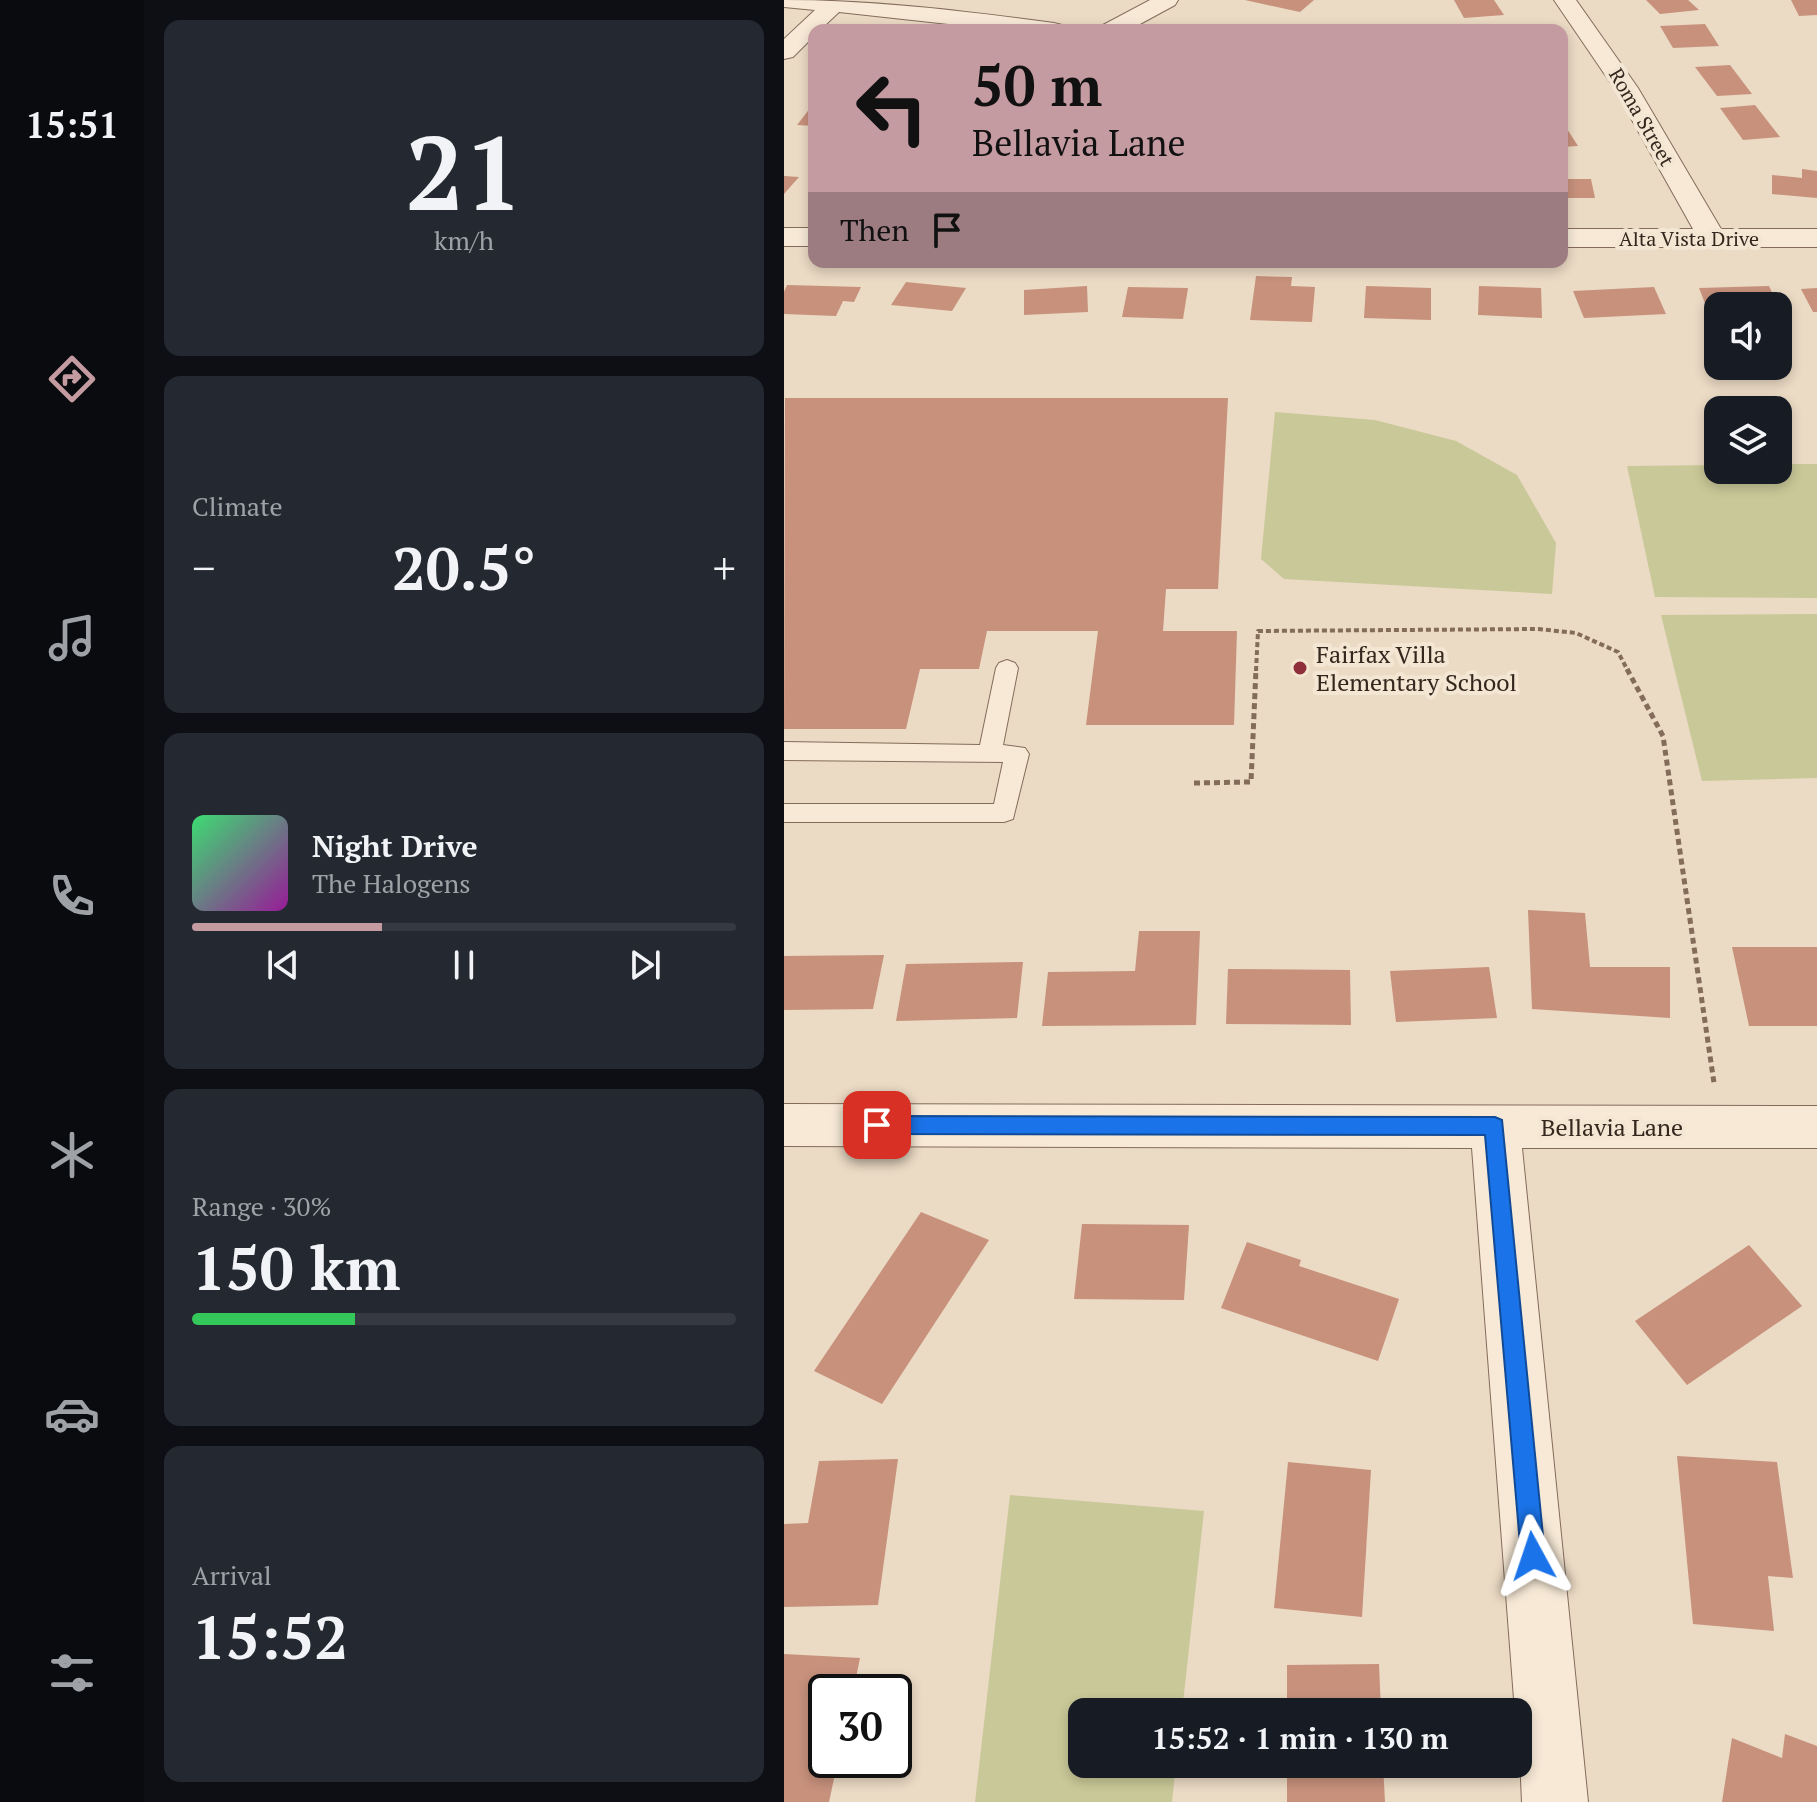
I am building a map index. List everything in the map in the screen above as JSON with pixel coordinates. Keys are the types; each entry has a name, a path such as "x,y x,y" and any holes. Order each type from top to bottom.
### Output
{"street":[{"path":"784,0 836,2 1007,24"},
{"path":"1122,24 1167,0"},
{"name":"Roma Street","path":"1565,0 1626,88 1712,238"},
{"path":"813,24 836,2"},
{"path":"784,52 808,29"},
{"path":"784,237 808,237"},
{"name":"Alta Vista Drive","path":"1568,238 1817,238"},
{"name":"Bellavia Lane","path":"784,1125 1817,1127"},
{"path":"1495,1126 1555,1802"}],"lane":[{"path":"990,753 1007,668"},
{"path":"784,751 1017,754 1004,813 784,813"}],"path":[{"path":"1194,783 1251,782 1258,631 1538,629 1576,633 1618,652 1663,736 1720,1127"}],"shaded area":[{"path":"1275,412 1375,420 1456,441 1517,475 1556,543 1552,594 1284,579 1261,559"},
{"path":"1792,464 1817,464 1817,598 1655,597 1627,466 1704,465 1704,484 1792,484"},
{"path":"1817,614 1817,778 1702,781 1661,615"},
{"path":"1010,1495 1204,1511 1184,1698 1068,1698 1068,1778 1175,1778 1172,1802 975,1802"}],"building":[{"path":"1245,0 1314,0 1300,12"},
{"path":"1454,0 1494,0 1504,15 1464,18"},
{"path":"1646,0 1688,0 1699,10 1660,14"},
{"path":"1791,0 1817,0 1817,15 1799,16"},
{"path":"1705,24 1719,46 1673,48 1660,26"},
{"path":"1730,65 1752,94 1717,96 1695,67"},
{"path":"1755,105 1780,137 1743,140 1720,108"},
{"path":"808,111 808,126 797,125"},
{"path":"1568,130 1578,146 1568,147"},
{"path":"1802,169 1817,171 1817,198 1772,194 1772,175 1802,178"},
{"path":"784,176 799,177 784,194"},
{"path":"1568,179 1591,179 1595,198 1568,198"},
{"path":"1256,276 1292,277 1291,286 1315,287 1312,322 1250,320"},
{"path":"906,282 966,288 952,311 891,305"},
{"path":"787,285 861,287 854,302 843,301 836,316 784,314"},
{"path":"1087,286 1088,312 1024,315 1024,290"},
{"path":"1366,286 1431,288 1431,320 1364,318"},
{"path":"1479,286 1541,288 1542,318 1478,315"},
{"path":"1769,286 1772,292 1704,292 1704,301 1699,288"},
{"path":"1128,287 1188,288 1183,319 1122,317"},
{"path":"1654,287 1666,314 1584,318 1573,291"},
{"path":"1817,288 1817,312 1813,312 1801,289"},
{"path":"785,398 1228,398 1218,589 1166,589 1163,631 1237,631 1234,725 1086,725 1098,631 987,631 979,669 920,669 906,729 784,729"},
{"path":"1528,910 1585,913 1590,967 1670,967 1670,1018 1532,1009"},
{"path":"1139,931 1200,931 1196,1025 1042,1026 1048,972 1135,971"},
{"path":"1732,947 1817,947 1817,1026 1749,1026"},
{"path":"884,955 873,1009 784,1010 784,956"},
{"path":"1023,962 1017,1018 896,1021 906,964"},
{"path":"1489,967 1497,1018 1396,1022 1390,971"},
{"path":"1228,969 1350,970 1351,1025 1226,1024"},
{"path":"921,1212 989,1240 882,1404 814,1371"},
{"path":"1082,1224 1189,1225 1184,1300 1074,1299"},
{"path":"1247,1242 1301,1260 1299,1266 1399,1299 1378,1361 1221,1308"},
{"path":"1749,1245 1802,1306 1687,1385 1635,1321"},
{"path":"1677,1456 1777,1462 1793,1578 1768,1576 1774,1631 1693,1624"},
{"path":"898,1459 878,1605 784,1607 784,1524 808,1523 819,1461"},
{"path":"1288,1462 1371,1470 1362,1617 1274,1608"},
{"path":"784,1654 860,1658 857,1674 808,1674 808,1778 834,1778 829,1802 784,1802"},
{"path":"1379,1664 1380,1698 1287,1698 1287,1665"},
{"path":"1785,1734 1817,1746 1817,1802 1722,1802 1732,1738 1782,1758"},
{"path":"1287,1778 1384,1778 1385,1802 1287,1802"}],"place":[{"name":"Fairfax Villa Elementary School","path":"1300,668"}],"route":[{"path":"877,1125 1495,1126 1533,1556"}]}
